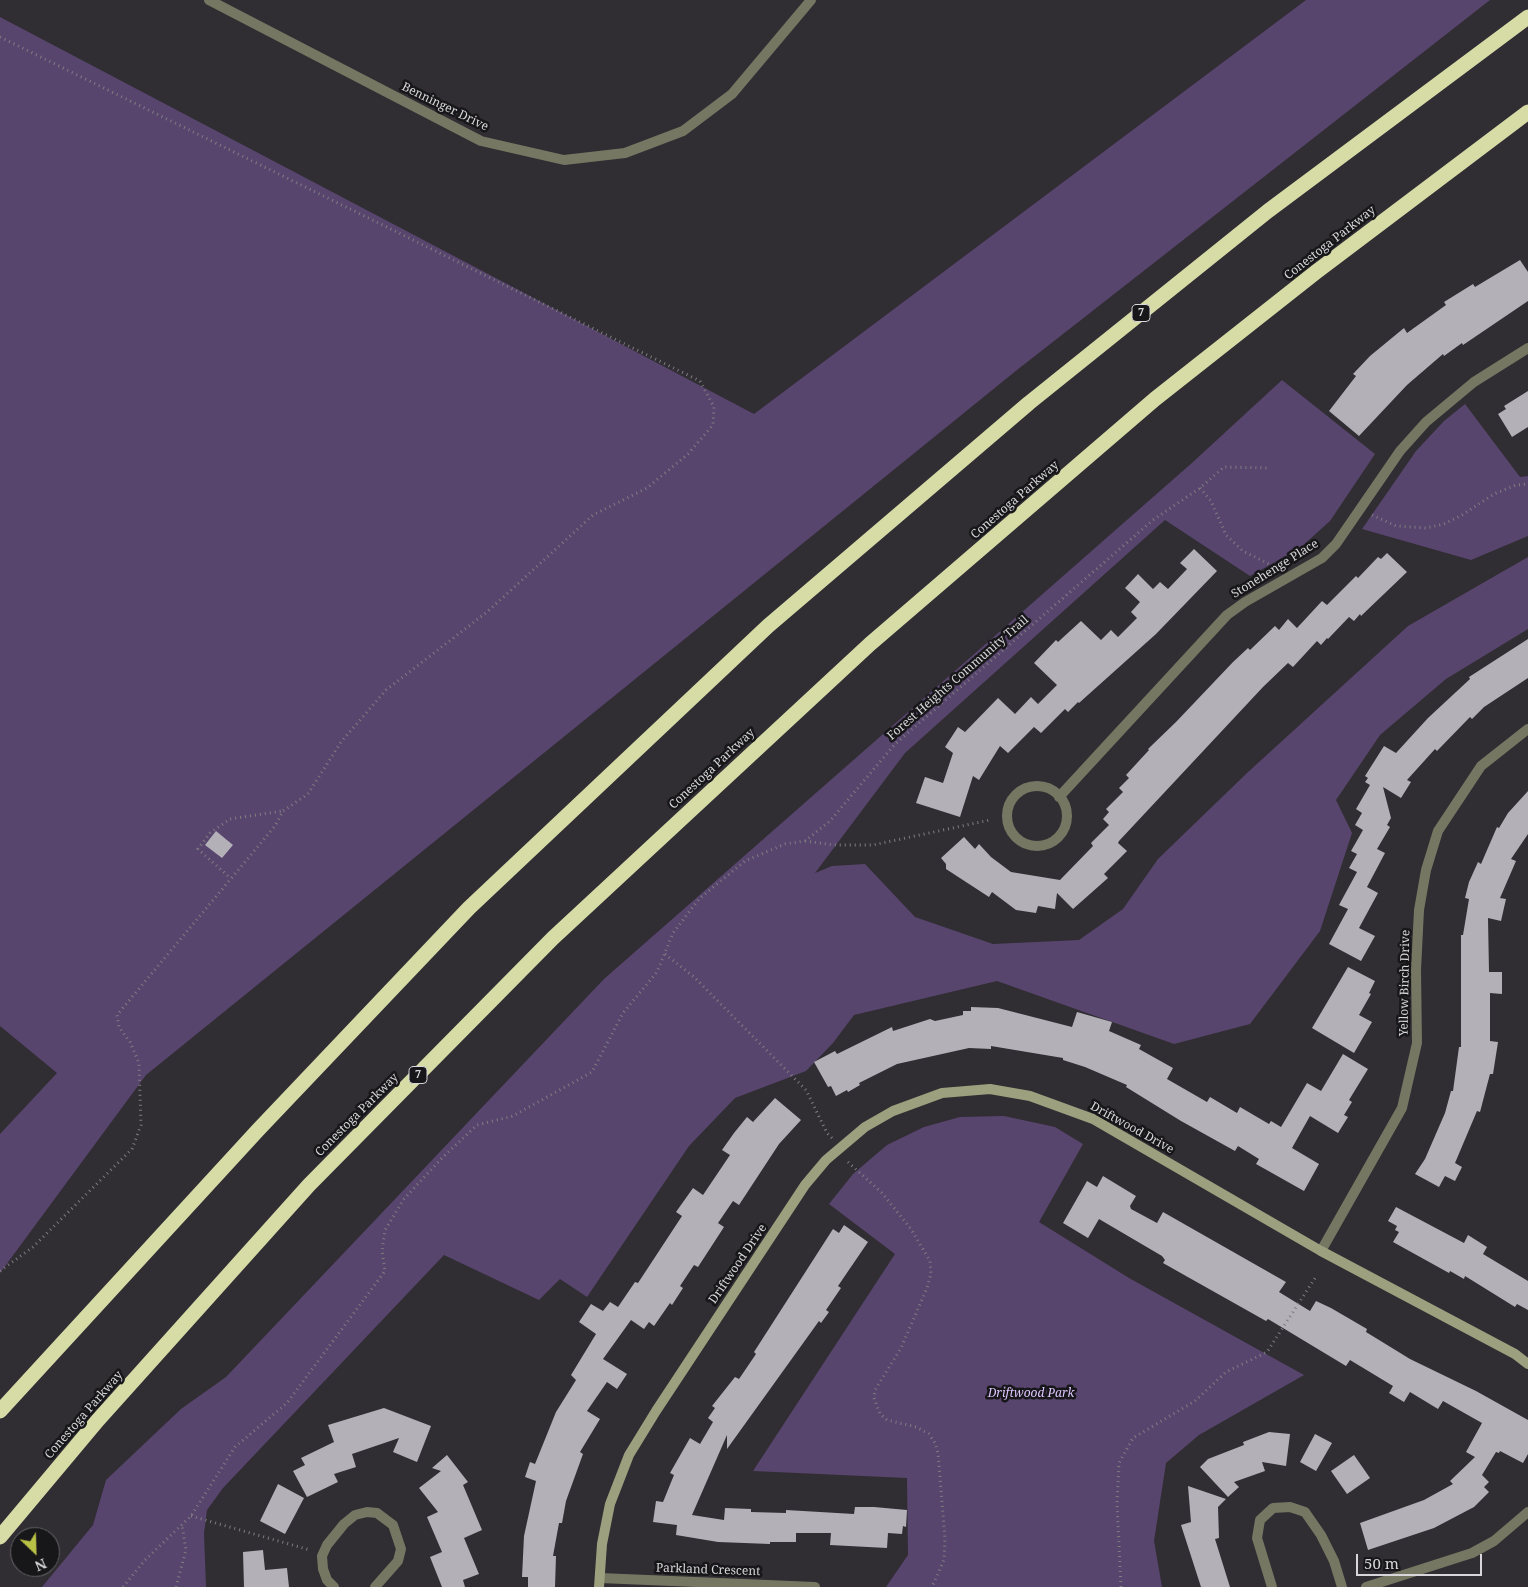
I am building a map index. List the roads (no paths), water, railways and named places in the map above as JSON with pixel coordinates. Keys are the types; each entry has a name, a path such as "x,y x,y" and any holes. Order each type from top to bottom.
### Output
{"highway":[{"name":"7","path":"0,1411 258,1130 469,908 768,626 1029,403 1268,211 1528,17"},
{"name":"Conestoga Parkway","path":"0,1537 98,1420 309,1185 553,938 870,644 1155,399 1316,272 1528,112"}],"street":[{"name":"Benninger Drive","path":"209,0 481,141 564,160 625,153 683,131 732,94 811,0"},
{"name":"Stonehenge Place","path":"1059,797 1211,629 1245,602 1322,558 1336,544 1400,451 1426,422 1474,382 1528,348"},
{"name":"Yellow Birch Drive","path":"1321,1251 1402,1108 1417,1043 1416,970 1419,910 1426,870 1438,831 1482,766 1528,730"},
{"path":"1034,786 1051,790 1059,797 1065,807 1067,817 1062,833 1055,840 1043,846 1032,846 1014,837 1007,822 1006,812 1015,795 1024,789 1034,786"},
{"name":"Driftwood Drive","path":"599,1582 602,1544 615,1489 629,1455 805,1186 839,1148 865,1127 893,1111 942,1093 990,1089 1030,1096 1093,1119 1321,1251 1515,1354 1528,1364"},
{"path":"1272,1587 1257,1538 1260,1520 1273,1508 1290,1507 1305,1512 1321,1535 1334,1561 1342,1587"},
{"path":"334,1587 326,1580 323,1569 322,1556 326,1545 344,1524 355,1516 367,1512 385,1517 393,1525 401,1549 398,1561 375,1587"},
{"path":"1366,1587 1472,1553 1494,1541 1528,1512"},
{"name":"Parkland Crescent","path":"599,1582 815,1587"}],"park label":[{"name":"Driftwood Park","path":"1031,1394"}]}
